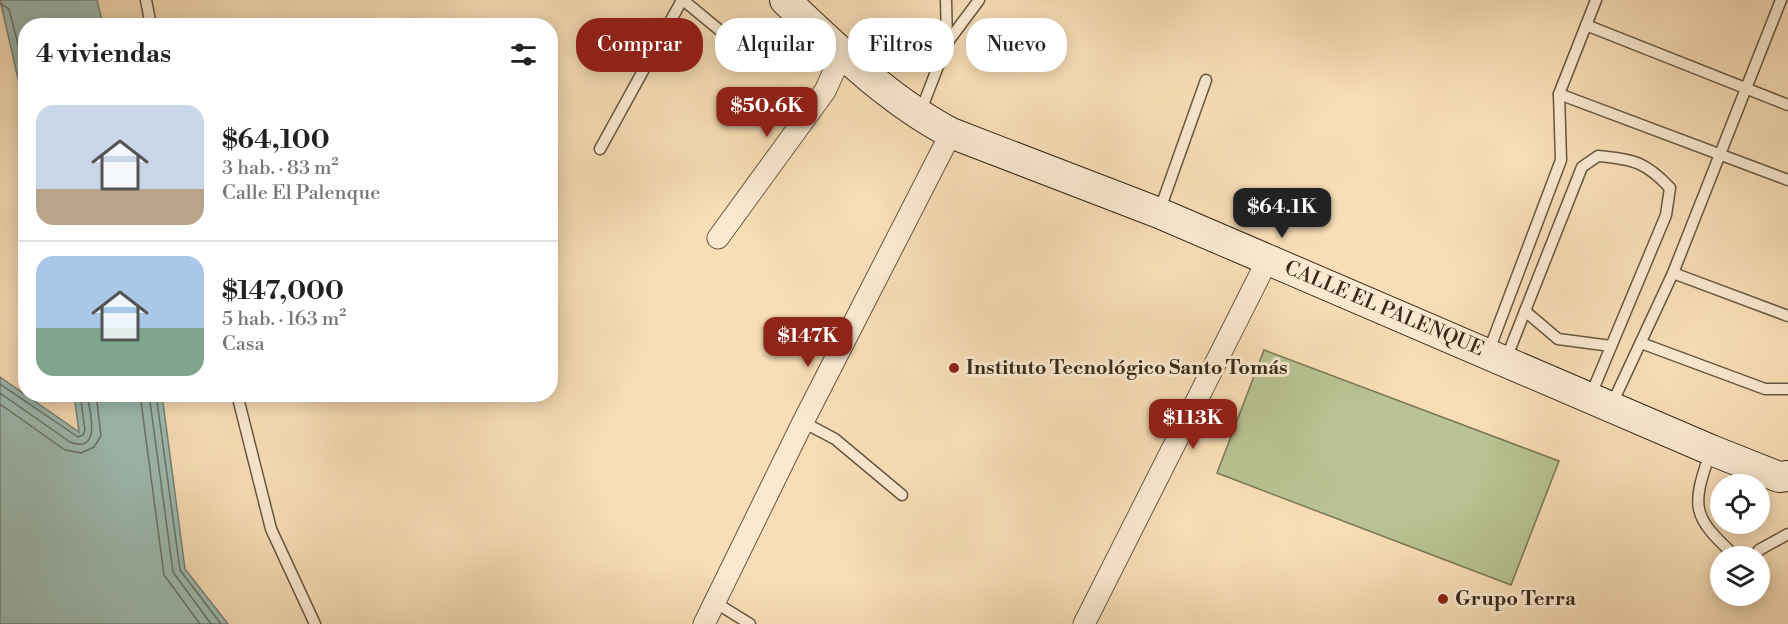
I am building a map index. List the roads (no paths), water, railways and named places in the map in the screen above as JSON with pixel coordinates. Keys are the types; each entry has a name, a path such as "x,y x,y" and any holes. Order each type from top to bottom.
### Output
{"street":[{"name":"CALLE EL PALENQUE","path":"785,0 842,54 919,116 951,132 1159,213 1785,480"},
{"path":"718,238 825,91 842,54"},
{"path":"704,624 803,422 951,132"},
{"path":"1084,624 1268,259"}],"lane":[{"path":"146,0 150,18"},
{"path":"600,150 683,0 715,26"},
{"path":"946,0 946,18"},
{"path":"954,34 979,0"},
{"path":"1497,357 1561,160 1558,94 1596,0"},
{"path":"1600,402 1641,343 1673,273 1781,0"},
{"path":"1586,25 1788,105"},
{"path":"919,116 936,72"},
{"path":"1159,213 1206,80"},
{"path":"1558,94 1788,180"},
{"path":"1497,357 1525,311 1582,167 1598,156 1622,158 1651,168 1670,188 1666,215 1611,346 1600,402"},
{"path":"1673,273 1788,316"},
{"path":"1525,311 1558,339 1611,346"},
{"path":"1641,343 1765,389 1788,389"},
{"path":"239,402 271,529 315,624"},
{"path":"803,422 835,439 902,495"},
{"path":"1711,450 1697,489 1698,506 1703,524 1725,546"},
{"path":"1766,546 1788,534"},
{"path":"716,603 750,624"}],"water":[{"path":"0,0 97,0 101,18 18,18 18,78"},
{"path":"0,377 18,390 18,402 36,402 79,432 75,402 163,402 185,569 228,624 0,624"}],"place":[{"name":"Instituto Tecnológico Santo Tomás","path":"954,368"},
{"name":"Grupo Terra","path":"1443,599"}]}
